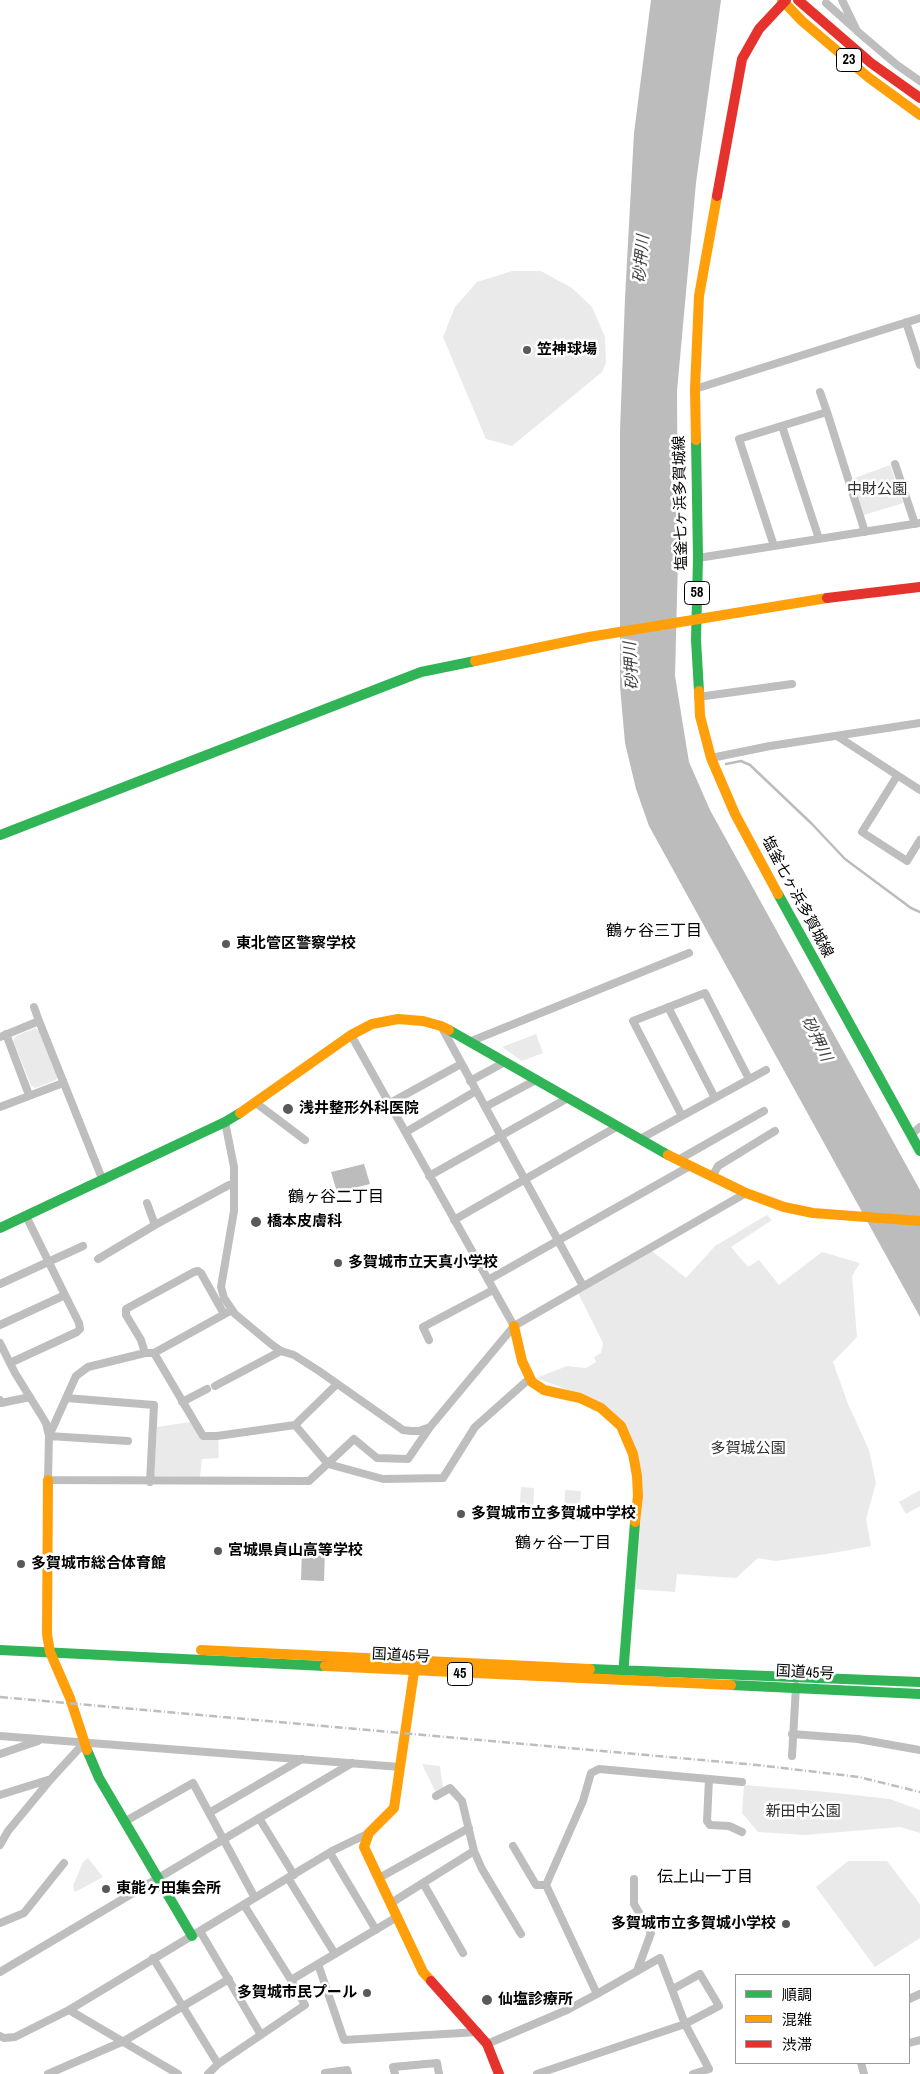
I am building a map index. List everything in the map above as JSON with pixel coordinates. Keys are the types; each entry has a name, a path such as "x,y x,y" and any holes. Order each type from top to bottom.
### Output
{"main road":[{"name":"23","path":"798,0 870,63 920,98"},
{"name":"23","path":"784,1 802,20 868,77 920,115"},
{"name":"塩釜七ヶ浜多賀城線","path":"784,1 759,29 742,59 699,296 695,389 698,558 696,620 700,716 711,758 735,814 920,1151"},
{"path":"0,835 421,672 611,634 818,598 920,587"},
{"path":"0,1228 225,1122 256,1103 351,1035 372,1024 398,1019 423,1021 440,1026 678,1160 746,1193 796,1210 920,1221"},
{"path":"514,1326 522,1361 529,1379 544,1390 580,1398 601,1408 621,1426 633,1454 638,1496 623,1676"},
{"path":"48,1480 49,1647 70,1698 84,1743 99,1778 124,1822 196,1934"},
{"name":"国道45号","path":"0,1640 49,1647 414,1672 623,1676 796,1683 920,1694"},
{"name":"国道45号","path":"0,1650 49,1647 415,1660 623,1676"},
{"path":"415,1660 394,1808 368,1833 364,1847 424,1972 487,2044 498,2074"},
{"name":"国道45号","path":"796,1683 920,1682"}],"street":[{"path":"842,0 857,31"},
{"path":"826,3 897,65 920,81"},
{"path":"695,389 920,318"},
{"path":"906,322 920,365"},
{"path":"820,392 865,532"},
{"path":"774,546 739,439 827,412"},
{"path":"782,426 818,539"},
{"path":"698,558 918,523 896,464"},
{"path":"698,697 792,684"},
{"path":"711,758 770,746 920,723"},
{"path":"837,736 920,790"},
{"path":"897,776 862,832 907,861 920,840"},
{"path":"469,1042 690,953"},
{"path":"682,1116 634,1021 705,993 749,1079"},
{"path":"34,1007 103,1181"},
{"path":"668,1007 715,1098"},
{"path":"29,1095 3,1035 39,1021"},
{"path":"440,1026 583,1286"},
{"path":"351,1035 514,1326"},
{"path":"470,1081 505,1062"},
{"path":"390,1103 461,1064"},
{"path":"640,1139 766,1070"},
{"path":"485,1107 536,1080"},
{"path":"0,1107 63,1082"},
{"path":"406,1132 476,1091"},
{"path":"429,1176 568,1098"},
{"path":"256,1103 305,1140"},
{"path":"678,1160 764,1111"},
{"path":"225,1122 234,1167 234,1211 222,1287 224,1298 232,1310 281,1351 294,1355 403,1430 420,1431 430,1427"},
{"path":"454,1220 618,1126"},
{"path":"911,1135 920,1127"},
{"path":"712,1177 718,1166 775,1131"},
{"path":"488,1280 690,1166"},
{"path":"98,1259 155,1225 234,1184"},
{"path":"0,1343 46,1423 49,1436 48,1480 150,1482 309,1481 354,1439 377,1458 408,1459 430,1427 514,1326 746,1193"},
{"path":"147,1203 155,1225"},
{"path":"10,1363 80,1329 79,1323 26,1216"},
{"path":"0,1284 84,1246"},
{"path":"145,1353 141,1340 126,1315 126,1310 194,1272 198,1271 201,1273 224,1314"},
{"path":"429,1340 423,1327 494,1290"},
{"path":"0,1325 65,1295"},
{"path":"49,1436 76,1376 88,1367 145,1353 154,1353 232,1310"},
{"path":"215,1386 281,1351"},
{"path":"154,1353 203,1436 217,1436 295,1425 337,1384"},
{"path":"295,1425 328,1464 383,1479 443,1478 475,1427 529,1379"},
{"path":"182,1402 207,1389"},
{"path":"0,1400 1,1403 30,1398"},
{"path":"66,1398 154,1405 150,1482"},
{"path":"49,1436 128,1442"},
{"path":"792,1756 796,1683"},
{"path":"792,1734 858,1739 920,1750"},
{"path":"0,1736 400,1767"},
{"path":"0,1754 42,1739"},
{"path":"0,1845 8,1831 84,1743"},
{"path":"209,1813 302,1759"},
{"path":"0,1972 352,1763"},
{"path":"597,1994 546,1885 583,1801 591,1773 599,1769 742,1782"},
{"path":"0,1795 51,1779"},
{"path":"709,1779 706,1821 710,1825 729,1826 742,1832"},
{"path":"124,1822 193,1784 255,1898"},
{"path":"436,1796 450,1788 462,1801 474,1851 482,1869 521,1934"},
{"path":"259,1818 335,1954"},
{"path":"379,1878 469,1828"},
{"path":"0,2036 4,2038 15,2036 69,2010 291,1876 368,1833"},
{"path":"513,1846 536,1885 546,1885"},
{"path":"391,1903 474,1851"},
{"path":"330,1853 376,1930"},
{"path":"0,1923 24,1912 64,1862"},
{"path":"634,1879 634,1904 651,1932 638,1971"},
{"path":"423,1883 463,1953"},
{"path":"208,2074 218,2064 305,2005 244,1904"},
{"path":"291,1980 397,1917"},
{"path":"196,1934 228,1979 261,2035"},
{"path":"153,1958 218,2064"},
{"path":"487,2044 567,2010 660,1958 685,2024 709,2069 693,2074"},
{"path":"318,1964 344,2040 478,2032"},
{"path":"537,2074 685,2024 719,2006 700,1974 673,1989"},
{"path":"48,2074 124,2041 228,1979"},
{"path":"69,2010 177,2074"},
{"path":"394,2074 393,2067 437,2063 439,2074"},
{"path":"325,2073 347,2070 348,2074"}],"green space":[{"name":"笠神球場","path":"512,271 541,271 572,288 592,307 605,337 606,363 602,372 512,446 486,439 443,337 455,307 477,282"},
{"name":"中財公園","path":"890,465 903,503 864,515 852,479"},
{"path":"35,1028 40,1031 58,1075 56,1080 35,1088 31,1085 13,1041 16,1036"},
{"path":"536,1034 543,1053 522,1061 502,1047"},
{"name":"多賀城公園","path":"767,1215 772,1220 731,1247 748,1267 759,1260 779,1285 822,1252 860,1263 852,1276 857,1337 833,1362 848,1404 869,1450 876,1483 866,1519 871,1546 775,1561 758,1558 736,1578 677,1574 675,1592 633,1589 640,1515 626,1425 609,1408 593,1399 536,1378 567,1366 586,1368 596,1362 594,1357 601,1353 603,1343 578,1293 652,1251 686,1278 715,1246"},
{"path":"190,1422 203,1437 218,1438 219,1458 202,1459 200,1477 154,1476 157,1427"},
{"path":"521,1487 534,1488 533,1519 519,1518"},
{"path":"565,1490 581,1491 579,1521 564,1520"},
{"path":"920,1490 920,1506 906,1514 899,1502"},
{"path":"422,1764 440,1766 443,1788 436,1793"},
{"name":"新田中公園","path":"744,1785 890,1799 920,1810 920,1833 900,1827 805,1835 758,1832 742,1813"},
{"path":"88,1858 103,1877 75,1892 73,1886 83,1862"},
{"path":"848,1861 887,1861 920,1904 920,1938 875,1967 816,1887"}],"water":[{"name":"砂押川","path":"651,0 721,0 696,183 677,391 678,559 675,676 689,762 710,810 920,1190 920,1317 649,826 636,789 625,743 620,687 620,431 634,133"},
{"path":"364,1164 370,1184 337,1192 331,1172"},
{"path":"302,1548 325,1549 324,1581 301,1580"}],"waterway":[{"path":"726,764 741,761 750,765 812,824 845,859 911,908 920,912"}],"railway":[{"path":"0,1697 757,1765 859,1777 920,1792"}],"traffic: fast":[{"path":"696,440 698,558 696,640 699,691"},
{"path":"0,835 421,672 475,661"},
{"path":"778,894 920,1151"},
{"path":"449,1030 668,1155"},
{"path":"0,1228 225,1122 240,1113"},
{"path":"623,1676 635,1522"},
{"path":"0,1650 325,1666"},
{"path":"590,1669 920,1682"},
{"path":"731,1685 920,1694"},
{"path":"87,1750 99,1778 192,1936"}],"traffic: slow":[{"path":"782,0 802,21 868,77 920,115"},
{"path":"696,440 695,389 699,296 717,196"},
{"path":"475,661 589,637 827,598"},
{"path":"699,691 700,716 711,758 735,814 778,894"},
{"path":"240,1113 351,1035 372,1024 398,1019 423,1021 449,1030"},
{"path":"668,1155 746,1193 784,1207 813,1213 920,1221"},
{"path":"514,1326 522,1361 532,1382 544,1390 580,1398 601,1408 621,1426 633,1454 637,1476 638,1496 635,1522"},
{"path":"48,1480 47,1634 50,1652 70,1698 87,1750"},
{"path":"201,1650 590,1669"},
{"path":"415,1665 394,1808 369,1833 364,1847 423,1972 431,1981"},
{"path":"325,1666 731,1685"}],"traffic: jam":[{"path":"717,196 742,59 759,29 786,0"},
{"path":"798,0 871,63 920,98"},
{"path":"827,598 920,587"},
{"path":"431,1981 487,2044 499,2074"}],"place":[{"name":"笠神球場","path":"527,350"},
{"name":"東北管区警察学校","path":"226,944"},
{"name":"浅井整形外科医院","path":"288,1109"},
{"name":"橋本皮膚科","path":"256,1222"},
{"name":"多賀城市立天真小学校","path":"338,1263"},
{"name":"多賀城市立多賀城中学校","path":"461,1514"},
{"name":"宮城県貞山高等学校","path":"218,1551"},
{"name":"多賀城市総合体育館","path":"21,1564"},
{"name":"東能ヶ田集会所","path":"106,1889"},
{"name":"多賀城市立多賀城小学校","path":"786,1924"},
{"name":"多賀城市民プール","path":"367,1993"},
{"name":"仙塩診療所","path":"487,2000"}],"district":[{"name":"鶴ヶ谷三丁目","path":"654,932"},
{"name":"鶴ヶ谷二丁目","path":"336,1198"},
{"name":"鶴ヶ谷一丁目","path":"563,1544"},
{"name":"伝上山一丁目","path":"705,1878"}]}
